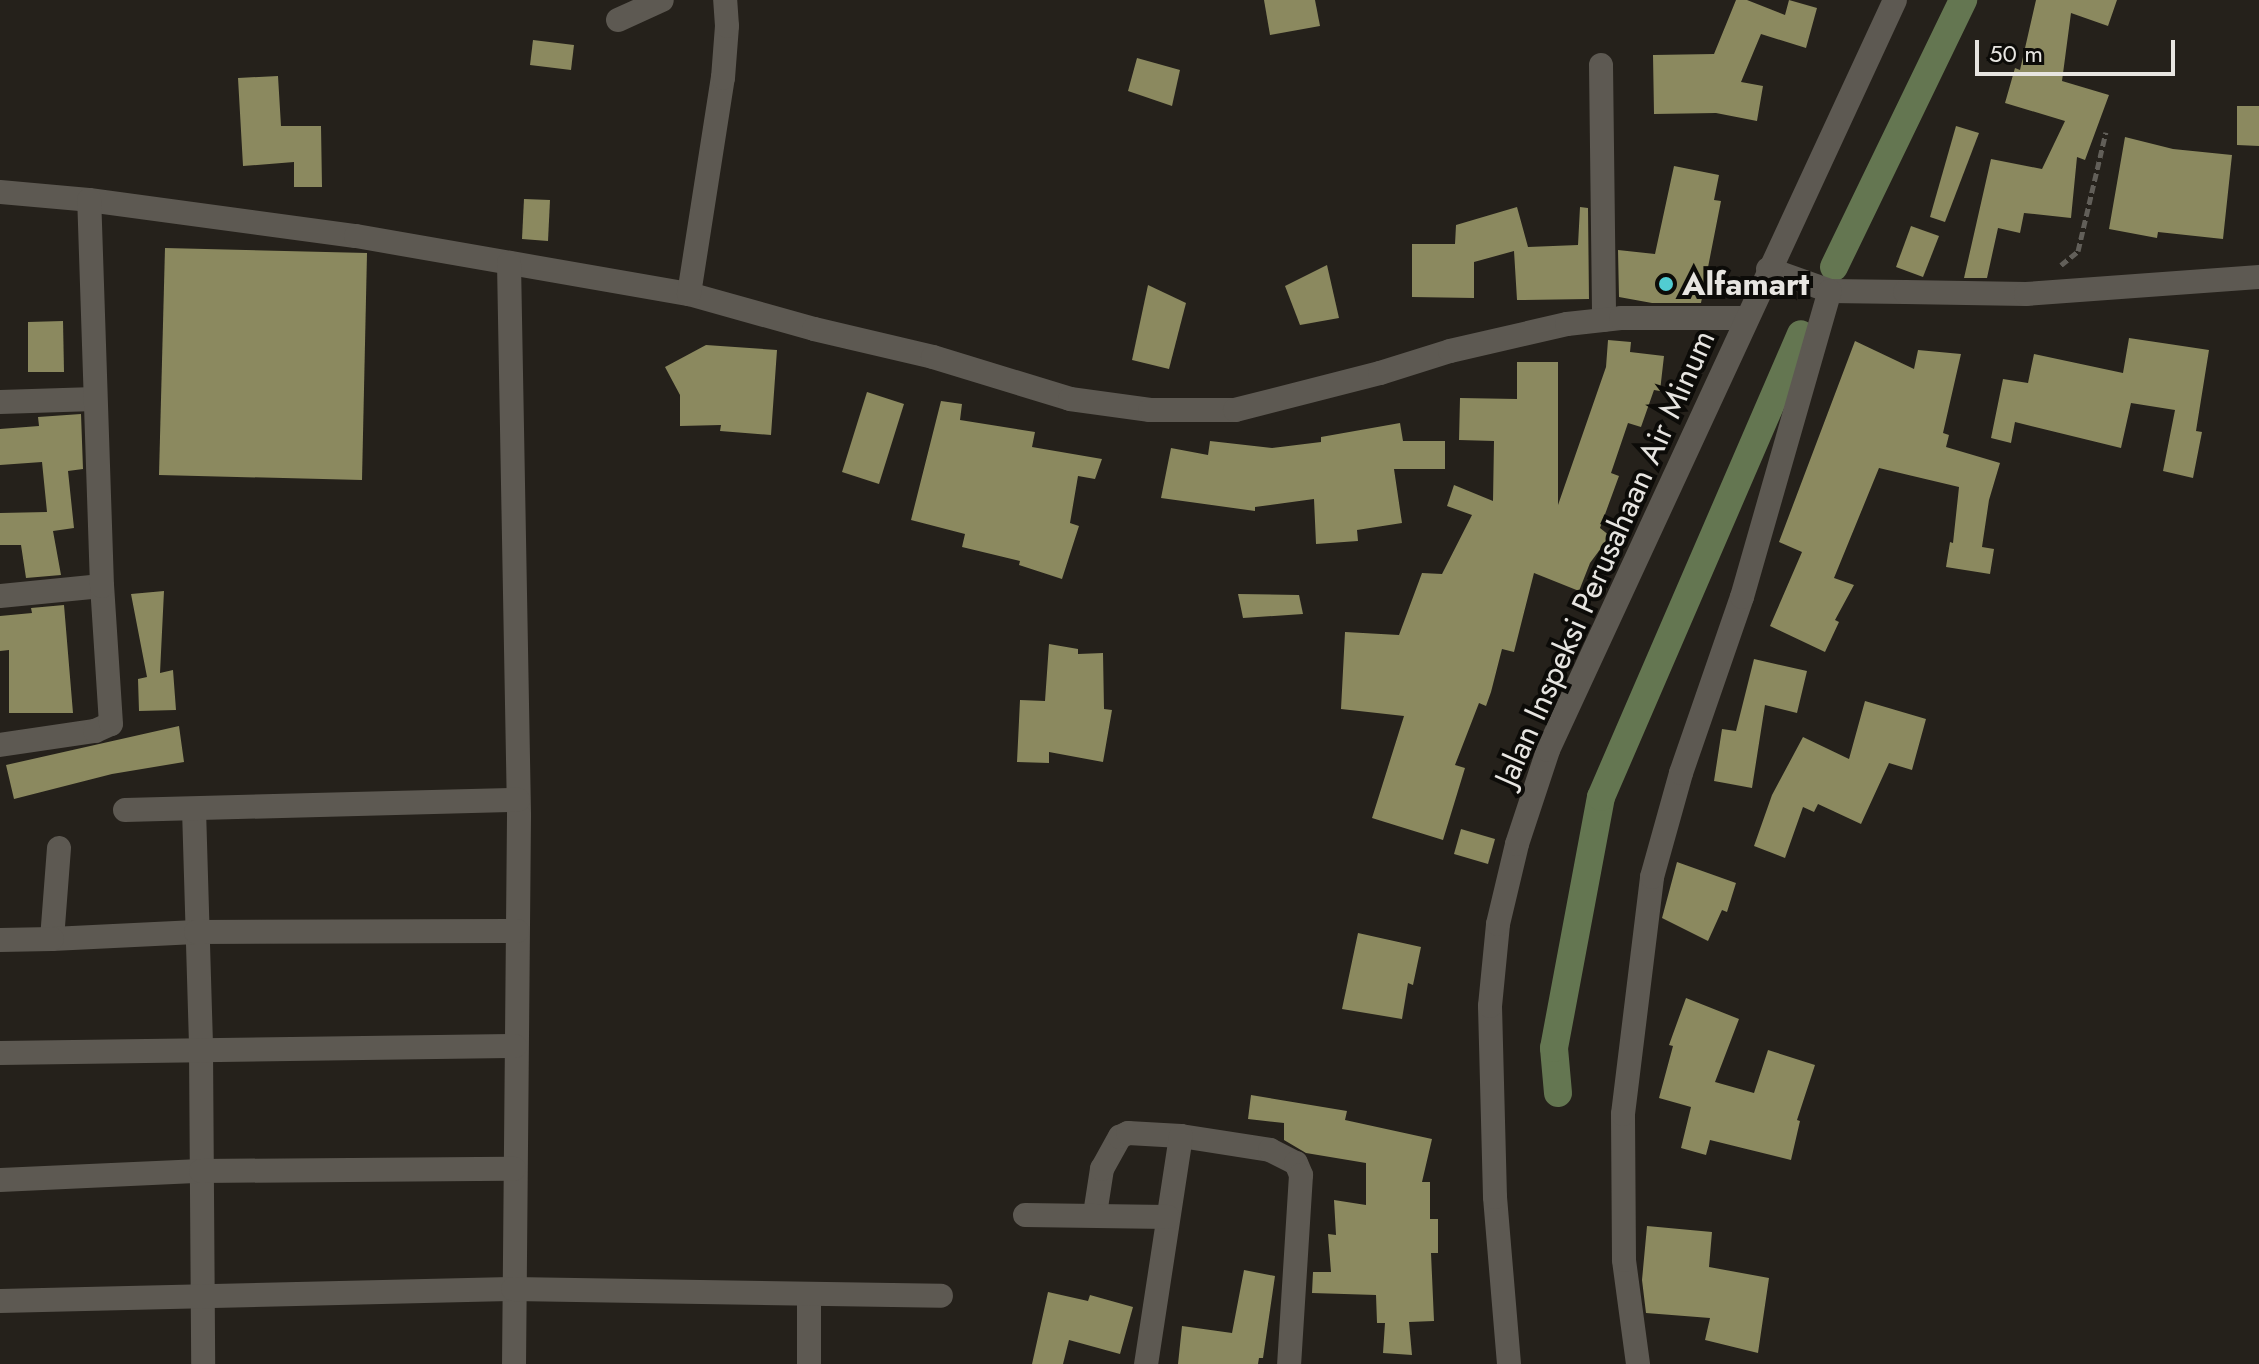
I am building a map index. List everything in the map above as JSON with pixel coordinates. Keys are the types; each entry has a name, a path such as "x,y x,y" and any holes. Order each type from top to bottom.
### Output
{"street":[{"path":"618,20 662,0"},
{"path":"689,294 723,78 727,26 725,0"},
{"name":"Jalan Inspeksi Perusahaan Air Minum","path":"1509,1364 1490,1098 1490,1006 1498,924 1517,844 1548,750 1895,0"},
{"path":"1601,65 1604,320"},
{"path":"0,192 89,200 356,236 689,294 814,329 933,357 1070,399 1198,412 1235,410 1265,403 1450,351 1567,324 1604,320 1747,318"},
{"path":"0,745 95,731 111,724 102,586 89,200"},
{"path":"509,263 518,800 514,1364"},
{"path":"1768,269 1830,291 2026,294 2259,277"},
{"path":"1638,1364 1624,1260 1623,1114 1652,877 1681,773 1742,597 1830,291"},
{"path":"0,402 95,399"},
{"path":"0,596 102,586"},
{"path":"125,810 518,800"},
{"path":"194,809 201,1050 203,1364"},
{"path":"52,939 59,848"},
{"path":"0,940 196,932 517,931"},
{"path":"0,1053 515,1046"},
{"path":"1095,1214 1102,1169 1120,1137 1128,1133 1181,1136 1270,1150 1296,1163 1301,1175 1289,1364"},
{"path":"1146,1364 1181,1136"},
{"path":"0,1180 201,1171 514,1169"},
{"path":"1025,1215 1168,1217"},
{"path":"0,1301 513,1289 941,1296"},
{"path":"809,1295 809,1364"}],"path":[{"path":"2057,268 2078,251 2106,132"}],"building":[{"path":"1264,0 1315,0 1320,26 1270,35"},
{"path":"1736,0 1747,0 1785,15 1789,0 1817,8 1806,48 1761,34 1741,82 1763,86 1757,121 1716,113 1654,114 1653,55 1714,54"},
{"path":"2036,0 2117,0 2108,26 2071,13 2062,81 2109,95 2085,160 2077,157 2071,218 2024,213 2020,233 1998,228 1987,278 1964,278 1991,159 2042,169 2065,121 2005,103 2015,68 2020,70"},
{"path":"533,40 574,45 571,70 530,65"},
{"path":"1137,58 1180,70 1172,106 1128,91"},
{"path":"278,76 281,126 321,126 322,187 294,187 294,162 243,166 238,78"},
{"path":"2237,106 2259,106 2259,146 2237,145"},
{"path":"1956,126 1979,133 1945,222 1930,217"},
{"path":"2125,137 2173,149 2232,155 2223,239 2158,232 2157,238 2109,229"},
{"path":"1674,166 1719,175 1714,200 1721,201 1701,303 1652,303 1619,297 1618,250 1655,254"},
{"path":"524,199 550,200 548,241 522,239"},
{"path":"1517,207 1528,247 1578,245 1580,207 1588,208 1589,299 1517,300 1514,251 1474,262 1474,298 1412,297 1412,244 1455,244 1456,225"},
{"path":"1911,226 1939,236 1923,277 1896,267"},
{"path":"165,248 367,253 362,480 159,475"},
{"path":"1327,265 1339,318 1300,325 1285,286"},
{"path":"1148,285 1186,303 1169,369 1132,360"},
{"path":"63,321 64,372 28,372 28,322"},
{"path":"2129,338 2209,350 2196,431 2202,432 2193,478 2163,471 2175,410 2131,403 2121,448 2015,422 2011,443 1991,438 2003,379 2028,383 2034,354 2123,373"},
{"path":"1608,340 1631,342 1630,352 1664,356 1660,391 1654,390 1641,427 1628,423 1611,473 1619,476 1600,528 1610,536 1590,563 1579,591 1534,573 1514,652 1502,649 1486,706 1479,703 1455,765 1465,768 1443,840 1372,818 1404,716 1341,709 1345,632 1399,635 1422,573 1442,574 1472,515 1447,506 1454,485 1493,501 1494,441 1459,440 1460,398 1517,399 1517,362 1558,362 1558,505 1606,367"},
{"path":"1855,341 1914,369 1918,350 1961,354 1943,433 1949,435 1946,447 2000,463 1989,500 1982,547 1994,549 1990,574 1946,567 1950,542 1953,543 1959,487 1879,468 1834,578 1854,585 1835,620 1839,622 1825,652 1770,626 1802,552 1779,542"},
{"path":"706,345 777,350 771,435 720,431 721,425 680,426 680,395 665,367"},
{"path":"867,392 904,404 879,484 842,472"},
{"path":"941,401 962,404 960,420 1035,432 1032,447 1102,459 1095,479 1078,476 1070,523 1079,526 1062,579 1019,565 1020,561 962,547 965,534 911,520"},
{"path":"81,414 83,469 68,471 74,528 53,531 61,575 26,578 21,545 0,545 0,513 47,512 42,462 0,465 0,429 39,426 38,417"},
{"path":"1400,423 1403,441 1445,441 1445,469 1394,469 1402,523 1357,530 1358,541 1316,544 1314,499 1255,507 1255,511 1161,498 1171,448 1208,455 1210,441 1272,448 1321,442 1321,437"},
{"path":"164,591 160,673 173,670 176,710 139,711 138,679 147,677 131,594"},
{"path":"1238,594 1299,595 1303,614 1243,618"},
{"path":"64,605 73,713 9,713 9,650 0,651 0,616 32,613 31,608"},
{"path":"1049,644 1078,649 1078,654 1103,653 1104,709 1112,710 1103,762 1049,752 1049,763 1017,762 1020,700 1045,701"},
{"path":"1754,659 1807,671 1797,713 1765,705 1752,788 1714,781 1722,729 1736,731"},
{"path":"1865,701 1926,719 1912,770 1889,763 1861,824 1818,804 1814,812 1803,807 1785,858 1754,846 1772,795 1803,737 1849,759"},
{"path":"179,726 184,762 112,774 14,799 6,765"},
{"path":"1461,829 1495,839 1488,864 1454,854"},
{"path":"1677,862 1736,883 1727,912 1722,910 1708,941 1662,918"},
{"path":"1358,933 1421,947 1413,985 1408,983 1402,1019 1342,1009"},
{"path":"1686,998 1739,1019 1715,1082 1754,1093 1768,1050 1815,1065 1797,1120 1800,1121 1791,1160 1710,1140 1706,1155 1681,1148 1691,1107 1659,1098 1673,1046 1669,1045"},
{"path":"1251,1095 1347,1111 1345,1120 1432,1139 1422,1182 1430,1182 1430,1219 1438,1219 1438,1253 1431,1253 1434,1321 1409,1322 1412,1355 1383,1353 1385,1323 1377,1323 1376,1295 1312,1293 1313,1272 1331,1272 1328,1234 1336,1235 1334,1200 1366,1205 1366,1163 1306,1153 1284,1140 1284,1123 1248,1119"},
{"path":"1647,1226 1712,1232 1709,1267 1769,1278 1758,1353 1705,1340 1710,1318 1646,1313 1642,1280"},
{"path":"1244,1270 1275,1276 1263,1358 1259,1358 1258,1364 1178,1364 1182,1326 1232,1333"},
{"path":"1048,1292 1088,1301 1090,1295 1133,1307 1120,1354 1069,1340 1063,1364 1032,1364"}],"waterway":[{"path":"1834,267 1963,0"},
{"path":"1558,1093 1554,1048 1601,797 1801,334"}],"place":[{"name":"Alfamart","path":"1666,284"}]}
